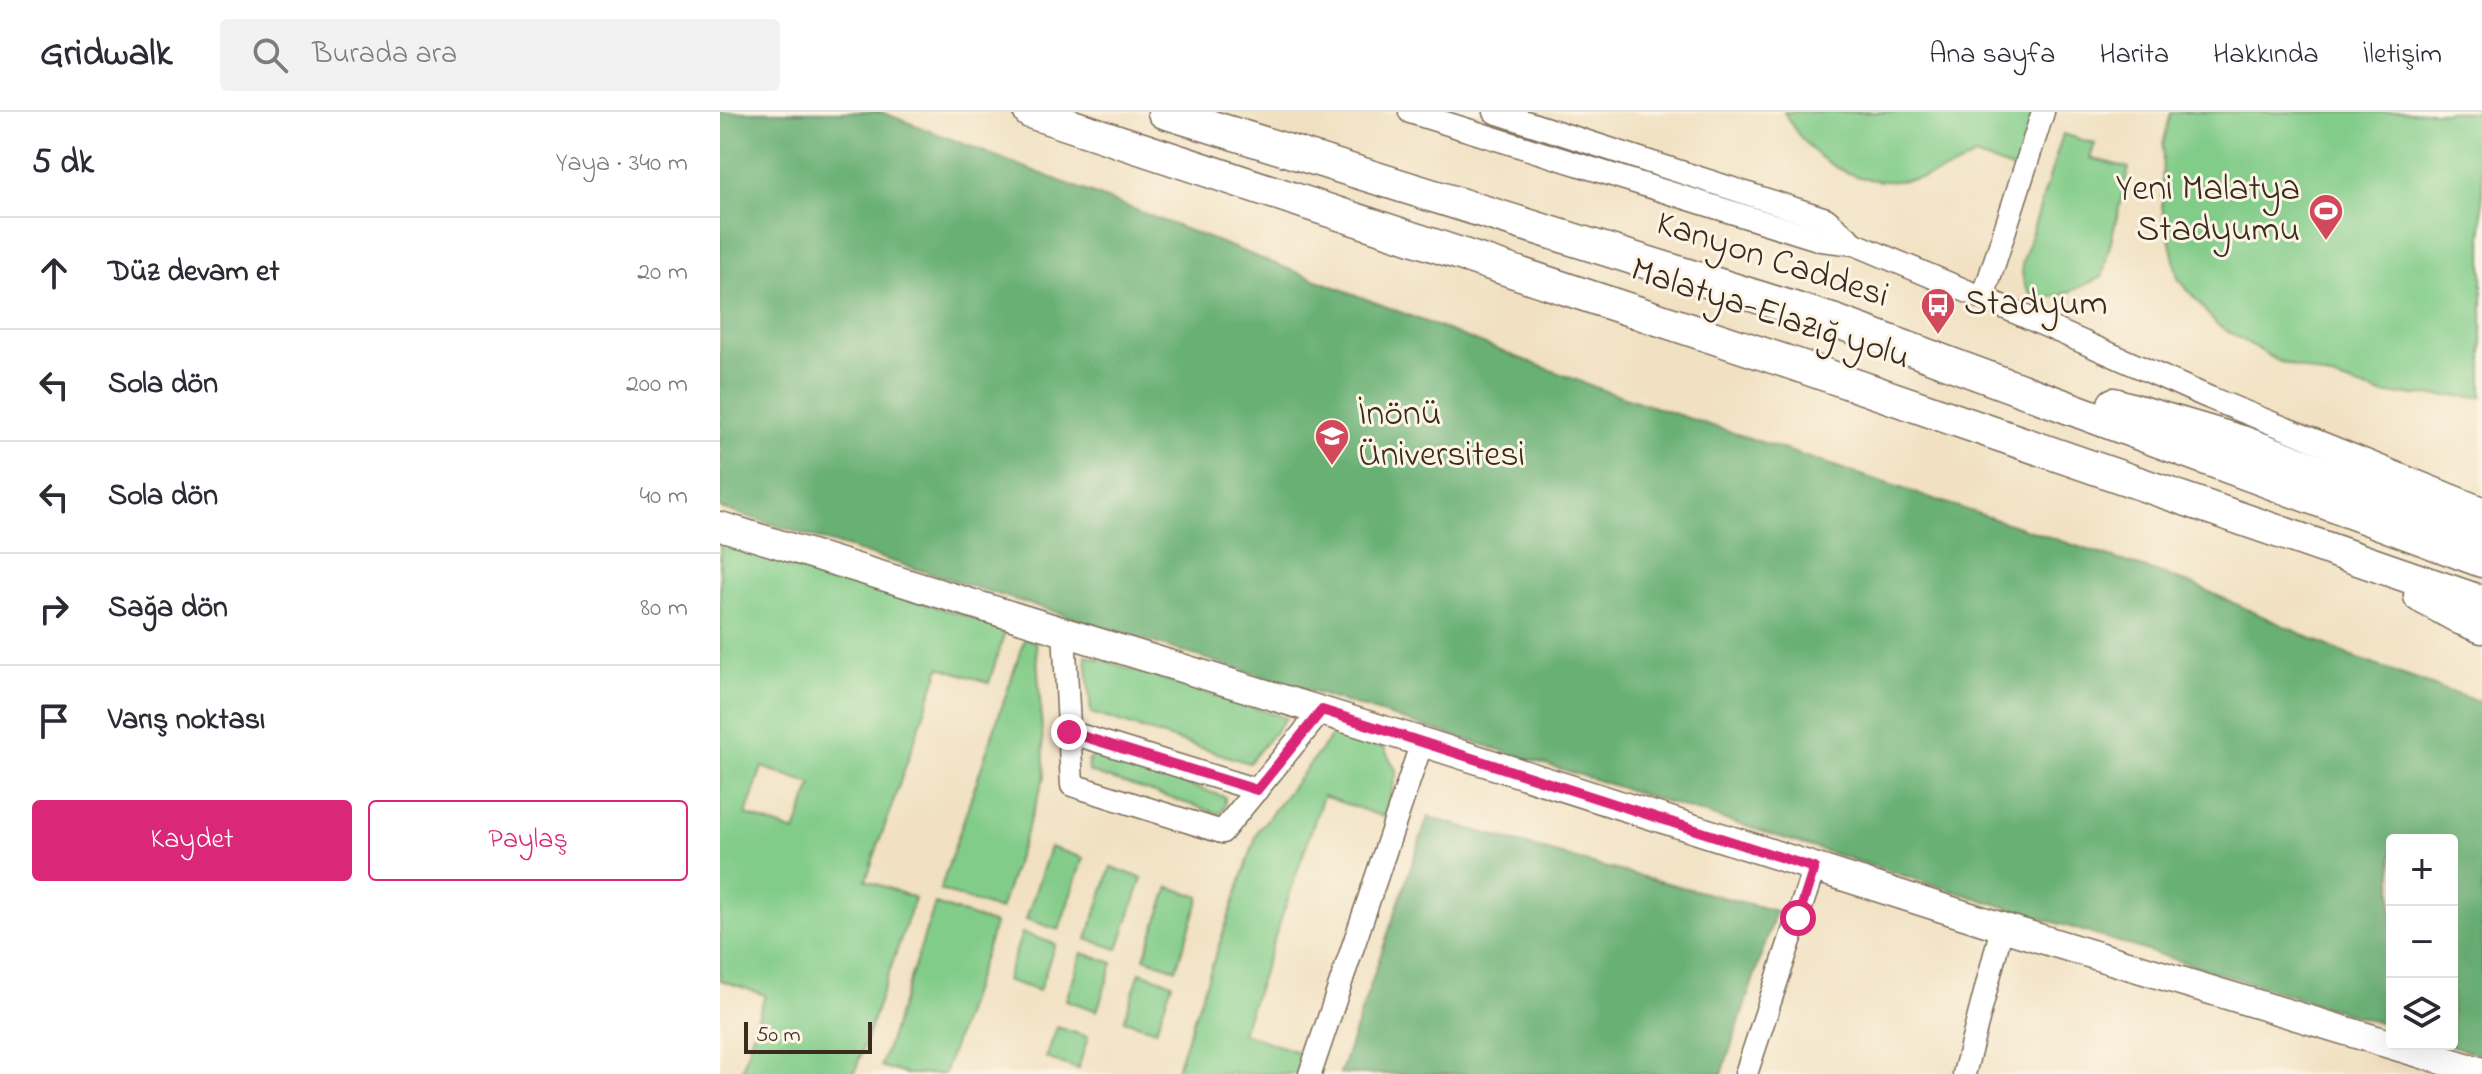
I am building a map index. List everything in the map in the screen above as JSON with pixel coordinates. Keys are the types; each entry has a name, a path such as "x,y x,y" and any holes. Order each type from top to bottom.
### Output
{"highway":[{"name":"Malatya-Elazığ yolu","path":"1030,112 1794,364 2482,602"},
{"name":"Kanyon Caddesi","path":"1164,112 1842,323 2482,561"},
{"path":"1842,323 2242,442 2482,531"},
{"path":"2333,548 2482,627"}],"main road":[{"path":"720,526 1322,710 2002,927 2482,1072"}],"street":[{"path":"1410,112 1821,240 1855,244 2210,398 2482,508"},
{"path":"1495,112 1826,219 1855,244"},
{"path":"1983,298 2043,112"},
{"path":"1064,630 1072,785 1222,832 1322,710"},
{"path":"1069,732 1257,790"},
{"path":"1310,1074 1422,742"},
{"path":"1746,1074 1814,868"},
{"path":"1964,1074 2002,927"}],"green space":[{"path":"720,112 881,112 1600,389 2192,584 2350,656 2482,703 2482,1055 2458,1048 2458,834 2386,834 2386,1025 720,508"},
{"path":"1784,112 2037,112 2018,171 1975,156 1948,170 1921,178 1894,181 1868,179 1844,171 1821,157 1801,138"},
{"name":"Yeni Malatya Stadyumu","path":"2171,112 2482,112 2482,397 2382,394 2278,361 2216,324 2178,278 2162,207 2163,145"},
{"path":"2063,134 2095,144 2090,158 2129,168 2102,277 2063,294 2039,297 2030,293 2024,282 2022,264"},
{"path":"720,541 1006,628 989,683 940,667 866,880 915,898 854,1074 746,1074 742,1070 765,995 720,980","holes":["762,767 812,784 795,832 746,815"]},
{"path":"1025,638 1036,642 1045,776 1000,910 940,890"},
{"path":"1086,655 1286,718 1249,763 1091,713"},
{"path":"1334,733 1384,748 1397,772 1384,817 1323,796 1242,1033 1303,1054 1297,1074 1175,1074 1258,831"},
{"path":"1094,754 1225,797 1225,806 1220,814 1089,772 1088,762"},
{"path":"1428,817 1600,866 1776,911 1722,1074 1340,1074"},
{"path":"1050,847 1083,858 1059,930 1026,919"},
{"path":"1111,867 1142,878 1118,949 1087,939"},
{"path":"1169,887 1200,897 1176,969 1144,958"},
{"path":"935,904 995,924 944,1074 905,1074 881,1066"},
{"path":"1022,933 1055,944 1039,991 1006,980"},
{"path":"1082,953 1113,963 1097,1011 1066,1000"},
{"path":"1140,972 1172,983 1156,1030 1124,1020"},
{"path":"1057,1027 1088,1037 1078,1069 1046,1058"}],"place":[{"name":"Yeni Malatya Stadyumu","path":"2326,242"},
{"name":"Stadyum","path":"1938,336"},
{"name":"İnönü Üniversitesi","path":"1332,467"}],"route":[{"path":"1069,732 1257,790 1322,710 1814,868 1798,918"}]}
